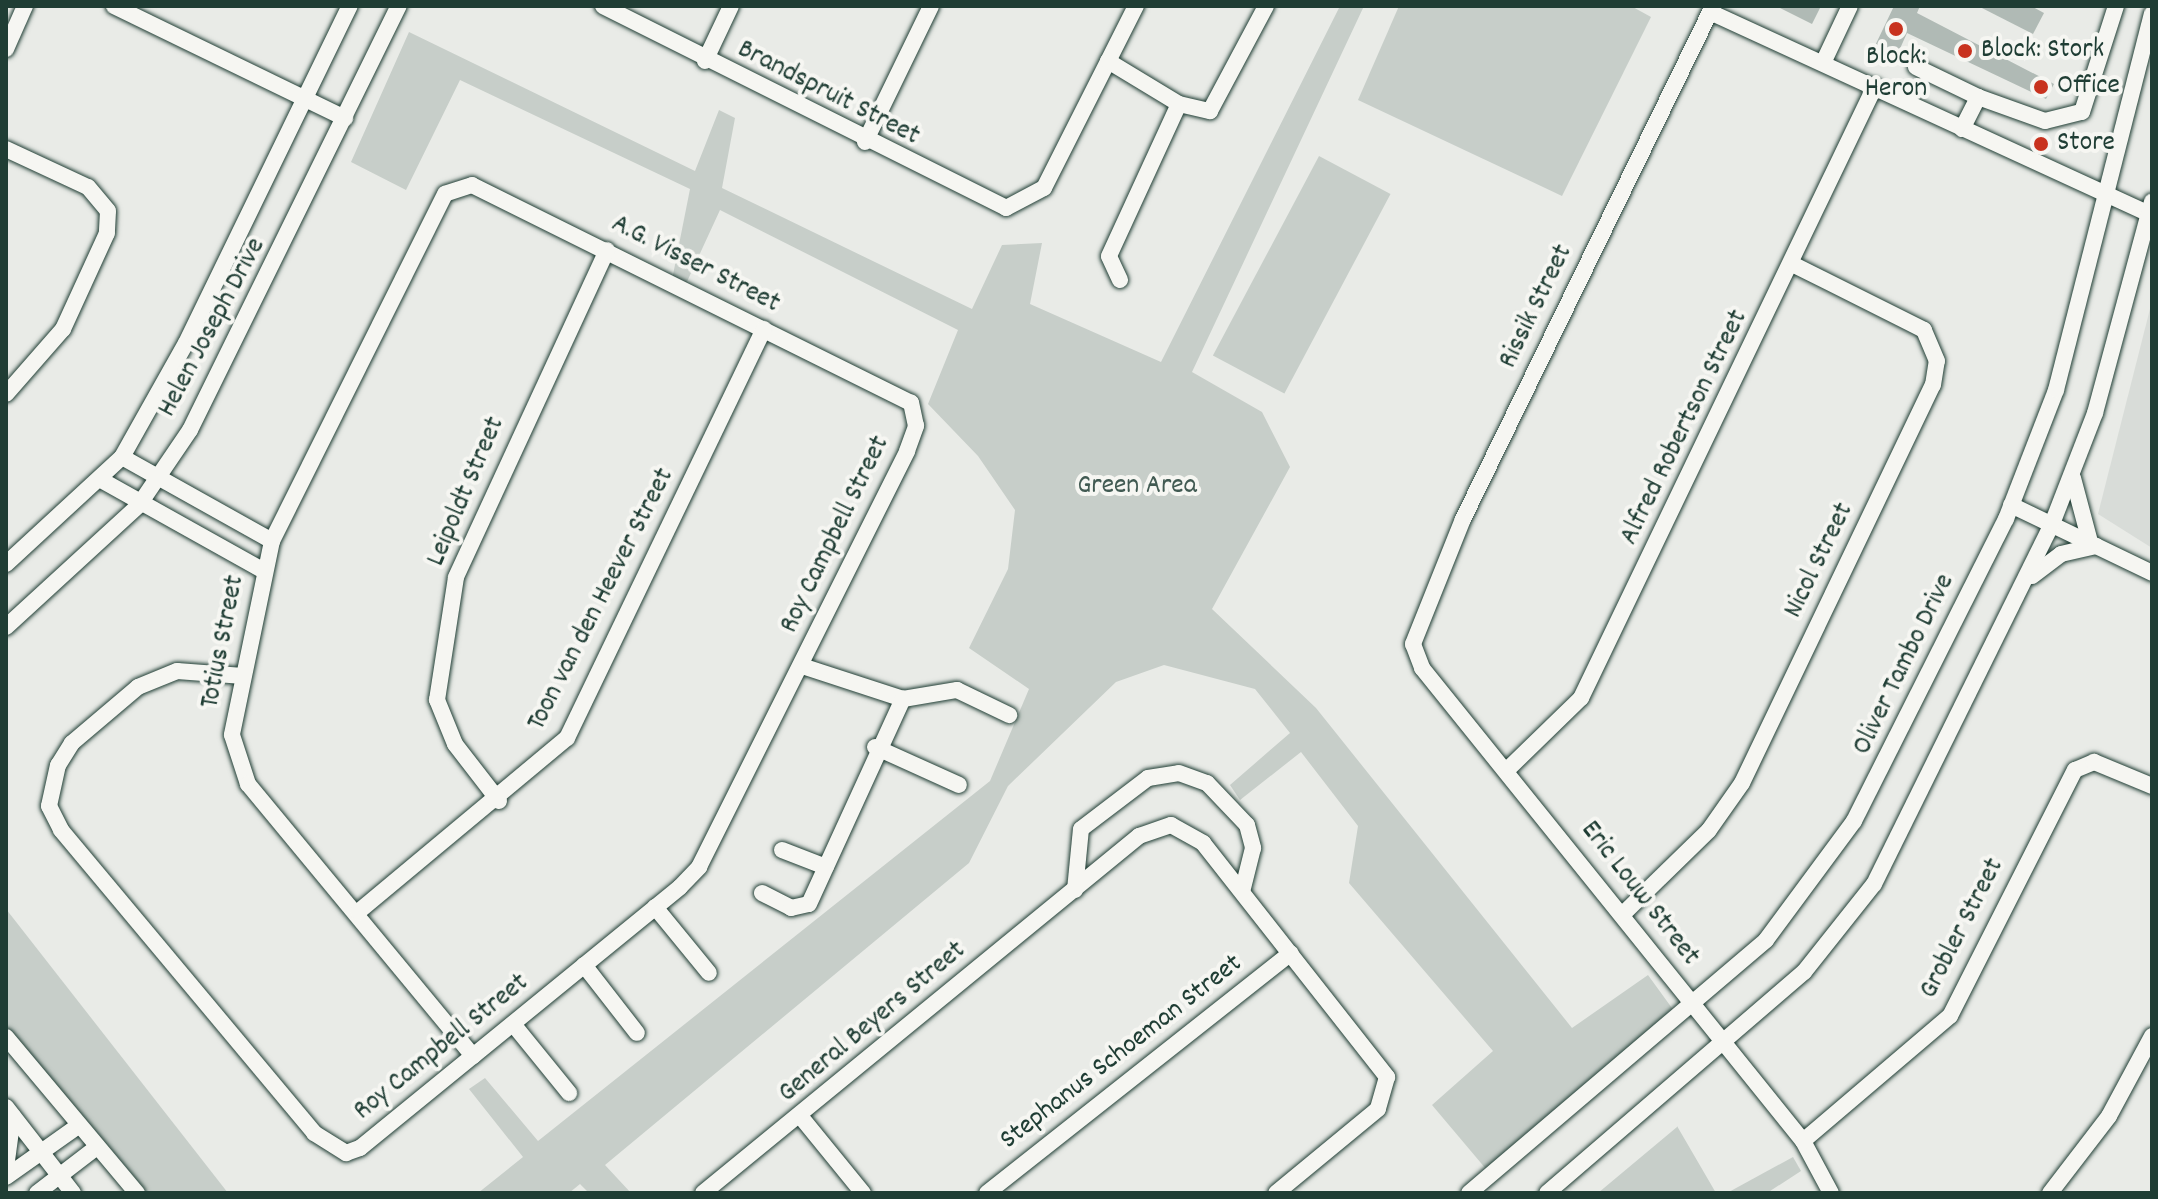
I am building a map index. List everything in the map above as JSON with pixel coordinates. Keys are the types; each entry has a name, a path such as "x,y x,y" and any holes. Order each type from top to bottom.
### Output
{"street":[{"path":"6,49 25,6"},
{"path":"114,6 345,118"},
{"name":"Helen Joseph Drive","path":"6,564 103,481 122,457 350,6"},
{"name":"Helen Joseph Drive","path":"6,627 139,505 159,480 286,248 399,6"},
{"name":"Brandspruit Street","path":"603,6 705,61 991,204 1020,206 1035,198 1108,61"},
{"path":"705,61 731,6"},
{"path":"865,142 931,6"},
{"path":"1136,6 1108,61 1179,104 1202,112 1218,103 1266,6"},
{"path":"1823,63 1850,6"},
{"path":"1916,67 1978,97 2045,121 2070,120 2090,99 2116,6"},
{"path":"1711,9 2105,197 2150,208 2071,486 2094,544"},
{"name":"Rissik Street","path":"1415,627 1711,9"},
{"name":"Oliver Tambo Drive","path":"1469,1193 1694,1008 1766,940 1830,858 2011,505 2056,390 2152,14"},
{"name":"Alfred Robertson Street","path":"1508,769 1581,698 1794,265 1875,86"},
{"path":"1962,129 1978,97"},
{"path":"1120,280 1109,256 1179,104"},
{"path":"6,149 88,187 108,211 107,233 63,329 6,394"},
{"name":"A.G. Visser Street","path":"445,194 472,185 902,395 916,414"},
{"name":"Totius Street","path":"445,194 272,541 243,676 236,761 473,1056"},
{"name":"Leipoldt Street","path":"499,801 455,744 437,700 456,577 607,250"},
{"name":"Nicol Street","path":"1623,914 1709,830 1742,783 1933,385 1937,361 1924,330 1794,265"},
{"name":"Toon van den Heever Street","path":"358,912 499,801 567,738 764,329"},
{"name":"Roy Campbell Street","path":"243,676 177,671 138,687 58,765 53,818 335,1151 360,1148 655,907 714,843 913,436 916,414"},
{"path":"122,457 272,541"},
{"path":"1547,1193 1723,1048 1804,972 1874,884 2025,583 2076,465"},
{"path":"103,481 139,505 264,571"},
{"path":"2011,505 2152,573"},
{"path":"2025,583 2061,554 2094,544"},
{"name":"Eric Louw Street","path":"1415,627 1422,668 1508,769 1623,914 1723,1048 1803,1141 1831,1193"},
{"path":"802,666 903,699 947,687 1009,715"},
{"path":"762,893 805,909 826,867 875,747 903,699"},
{"path":"875,747 959,785"},
{"name":"Grobler Street","path":"1803,1141 1950,1016 2075,770 2094,762 2152,786"},
{"path":"1075,890 1081,829 1148,778 1179,773 1207,783 1247,825 1253,848 1242,892 1379,1060 1386,1093 1363,1123 1276,1193"},
{"name":"General Beyers Street","path":"703,1193 801,1117 1139,836 1171,825 1203,843 1242,892"},
{"path":"782,850 826,867"},
{"path":"655,907 709,973"},
{"name":"Stephanus Schoeman Street","path":"987,1193 1291,953"},
{"path":"584,965 637,1033"},
{"path":"513,1024 569,1093"},
{"path":"2050,1193 2109,1116 2152,1036"},
{"path":"6,1037 137,1193"},
{"path":"10,1111 73,1193"},
{"path":"6,1168 10,1111"},
{"path":"801,1117 863,1193"},
{"path":"6,1177 78,1126"},
{"path":"37,1193 97,1147"}],"shaded area":[{"path":"2152,301 2152,548 2098,514"}],"green space":[{"name":"Green Area","path":"1340,6 1364,6 1192,372 1262,412 1290,467 1212,609 1316,708 1572,1028 1648,975 1677,1015 1486,1169 1432,1105 1493,1051 1349,883 1358,826 1301,752 1240,800 1230,785 1290,733 1255,689 1164,665 1116,682 1008,786 969,863 605,1165 631,1193 589,1193 580,1184 569,1193 478,1193 523,1157 469,1089 485,1078 538,1141 990,781 1029,689 969,648 1008,569 1015,510 978,456 928,404 958,330 720,210 685,286 672,280 690,189 460,80 406,190 351,162 409,32 695,171 719,110 735,118 722,188 972,309 1002,245 1042,243 1030,304 1161,362"},
{"path":"1399,6 1631,6 1651,17 1562,196 1358,100"},
{"path":"1319,156 1391,194 1284,394 1213,356"},
{"path":"6,909 228,1193 148,1193 6,1025"},
{"path":"1677,1127 1716,1193 1598,1193"},
{"path":"1793,1157 1801,1171 1767,1193 1727,1193"}],"building":[{"path":"1776,6 1821,6 1812,24"},
{"path":"1894,6 1920,6 1917,13 2054,84 2046,99 1907,33 1894,62 1872,52"},
{"path":"1978,6 2031,6 2044,13 2033,34"}],"place":[{"name":"Block: Heron","path":"1896,29"},
{"name":"Block: Stork","path":"1965,51"},
{"name":"Office","path":"2041,87"},
{"name":"Store","path":"2041,144"}]}
